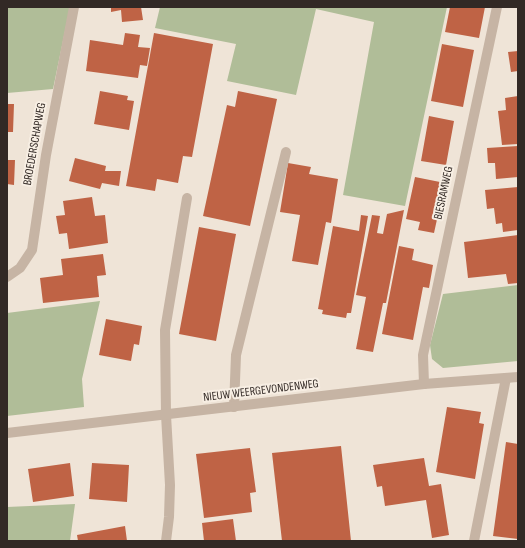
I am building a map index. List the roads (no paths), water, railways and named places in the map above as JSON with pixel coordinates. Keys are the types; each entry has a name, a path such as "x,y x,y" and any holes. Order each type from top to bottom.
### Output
{"street":[{"name":"BROEDERSCHAPWEG","path":"7,277 20,268 32,250 46,155 74,7"},
{"name":"BIESRAMWEG","path":"424,384 423,355 497,7"},
{"path":"234,407 236,355 286,152"},
{"path":"166,541 169,518 170,485 166,415 165,330 187,198"},
{"name":"NIEUW WEERGEVONDENWEG","path":"7,433 424,384 518,377"},
{"path":"474,541 506,378"}]}
